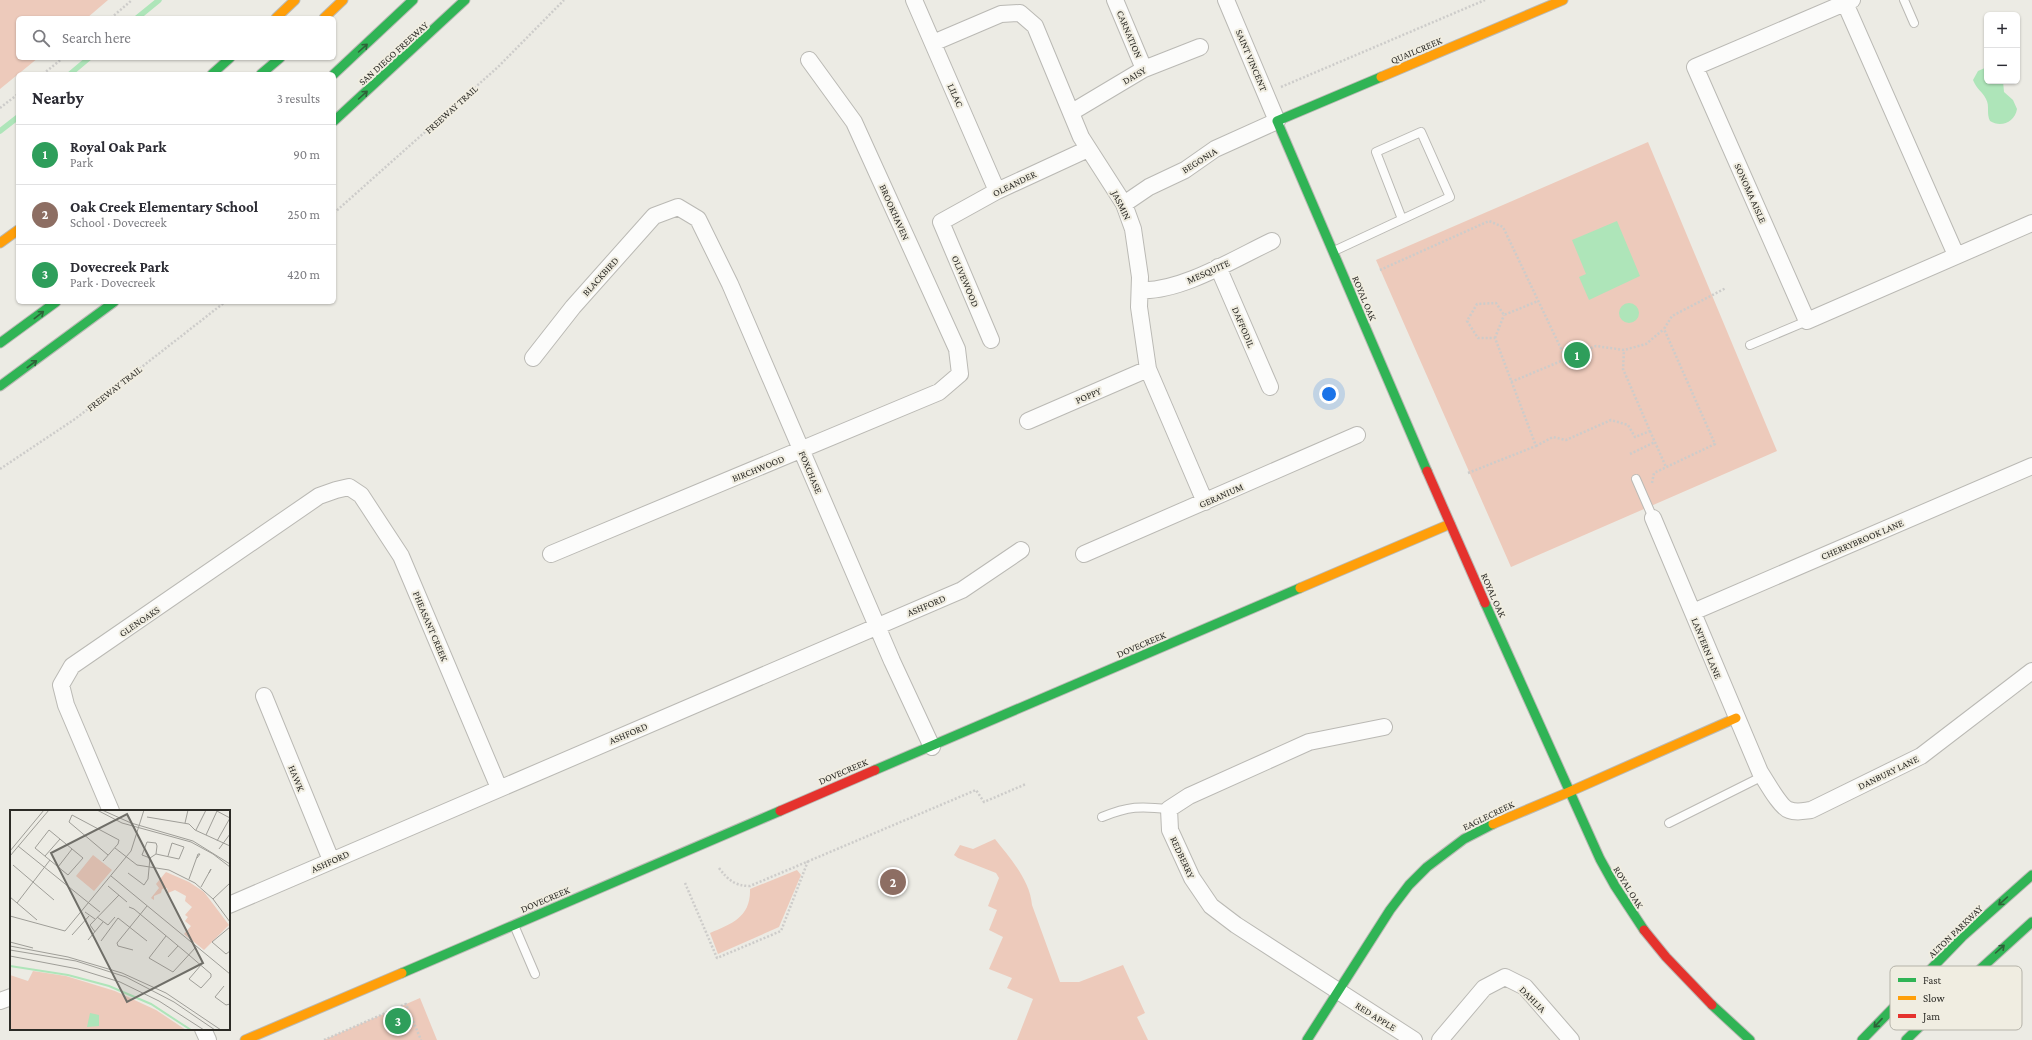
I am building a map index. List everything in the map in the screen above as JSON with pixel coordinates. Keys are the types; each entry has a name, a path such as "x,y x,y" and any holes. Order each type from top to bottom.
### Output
{"main road":[{"path":"278,16 296,0"},
{"path":"326,16 343,0"},
{"path":"336,72 413,0"},
{"name":"SAN DIEGO FREEWAY","path":"336,119 429,35 465,0"},
{"name":"QUAILCREEK","path":"1277,121 1563,0"},
{"path":"214,72 228,60"},
{"path":"264,72 278,60"},
{"name":"ROYAL OAK","path":"1277,121 1450,524 1600,859 1624,902 1683,978 1750,1040"},
{"path":"0,243 15,233"},
{"path":"0,343 53,304"},
{"path":"0,386 111,304"},
{"name":"DOVECREEK","path":"245,1040 1450,524"},
{"name":"EAGLECREEK","path":"1307,1040 1390,910 1409,885 1427,867 1464,839 1483,827 1569,792 1736,718"},
{"name":"ALTON PARKWAY","path":"1934,966 1962,937 2032,875"},
{"path":"1983,966 2032,922"},
{"name":"ALTON PARKWAY","path":"1862,1040 1890,1011"},
{"path":"1906,1040 1916,1030"}],"street":[{"name":"LILAC","path":"914,0 997,191"},
{"name":"CARNATION","path":"1115,0 1144,69"},
{"name":"SAINT VINCENT","path":"1226,0 1277,121"},
{"name":"SONOMA AISLE","path":"1806,320 1695,67 1848,1 1956,255"},
{"name":"JASMIN","path":"933,43 1002,14 1020,14 1034,26 1088,149 1124,204 1133,229 1140,277 1139,307 1148,369 1205,502"},
{"name":"DAISY","path":"1072,112 1144,69 1200,47"},
{"name":"BROOKHAVEN","path":"808,60 854,122 956,349 960,374"},
{"name":"BEGONIA","path":"1124,204 1149,187 1185,170 1215,149 1277,121"},
{"name":"OLEANDER","path":"941,222 997,191 1088,149"},
{"name":"BLACKBIRD","path":"533,358 573,307 654,216 678,207"},
{"name":"FOXCHASE","path":"678,207 698,219 730,284 877,626 932,746"},
{"name":"OLIVEWOOD","path":"941,222 991,340"},
{"path":"1806,320 2032,223"},
{"name":"MESQUITE","path":"1140,290 1153,291 1174,286 1272,241"},
{"name":"DAFFODIL","path":"1218,267 1270,387"},
{"name":"POPPY","path":"1028,421 1148,369"},
{"name":"BIRCHWOOD","path":"551,554 939,392 960,374"},
{"name":"GERANIUM","path":"1084,554 1357,435"},
{"name":"CHERRYBROOK LANE","path":"1693,612 2032,466"},
{"name":"PHEASANT CREEK","path":"336,490 349,487 361,495 401,556 498,788"},
{"name":"GLENOAKS","path":"111,810 66,705 61,685 72,666 319,496 336,490"},
{"name":"LANTERN LANE","path":"1652,518 1693,612 1736,718 1763,776 1776,796"},
{"name":"ASHFORD","path":"230,905 498,788 962,590 1021,550"},
{"name":"DANBURY LANE","path":"1776,796 1787,810 1799,812 1811,810 1832,800 1921,756 2032,671"},
{"name":"HAWK","path":"264,696 331,860"},
{"path":"1169,809 1189,796 1309,742 1384,727"},
{"name":"REDBERRY","path":"1169,809 1170,830 1192,878 1211,906 1236,925 1338,992"},
{"name":"DAHLIA","path":"1440,1040 1484,988 1505,977 1525,987 1571,1040"},
{"name":"RED APPLE","path":"1338,992 1414,1040"},
{"path":"0,1001 10,997"},
{"path":"203,1030 208,1040"}],"lane":[{"path":"1904,0 1914,23"},
{"path":"1333,251 1450,197 1421,132 1376,152 1402,219"},
{"path":"1750,345 1806,320"},
{"path":"1636,479 1641,488 1652,518"},
{"path":"1669,823 1763,776"},
{"path":"1102,817 1123,809 1138,806 1169,809"},
{"path":"513,925 535,974"}],"path":[{"path":"113,16 132,0"},
{"name":"FREEWAY TRAIL","path":"336,211 498,67 564,0"},
{"path":"1266,94 1484,0"},
{"path":"46,72 60,60"},
{"path":"0,108 16,96"},
{"path":"1380,270 1489,221 1503,227 1566,359"},
{"path":"1511,382 1596,346 1624,350 1646,344 1664,329 1672,316 1726,288"},
{"path":"1536,446 1495,338 1504,315 1538,301"},
{"path":"1495,338 1478,338 1467,321 1477,304 1496,303 1504,315"},
{"name":"FREEWAY TRAIL","path":"0,470 75,419 222,304"},
{"path":"1641,488 1652,483 1654,473 1714,444 1664,329"},
{"path":"1624,350 1623,369 1666,467"},
{"path":"1468,473 1553,438 1566,440 1611,420 1628,425 1635,437 1650,431"},
{"path":"1630,454 1655,442"},
{"path":"719,868 726,878 739,886 750,886 976,790 984,802 1026,784"},
{"path":"685,883 717,958 781,931 808,861"},
{"path":"324,1040 330,1039 406,1004 421,1040"}],"shaded area":[{"path":"0,0 108,0 89,16 16,16 16,60 36,60 21,72 16,72 16,76 0,89"},
{"path":"1984,68 1984,84 2003,84 2004,92 2013,100 2017,109 2016,114 2007,122 1999,124 1990,121 1987,102 1973,80 1978,71"},
{"path":"1648,142 1777,451 1511,567 1376,260"},
{"path":"1617,221 1640,276 1589,300 1579,277 1586,274 1572,240"},
{"path":"1629,303 1636,306 1639,313 1636,320 1629,323 1622,320 1619,313 1622,306"},
{"path":"995,839 1023,878 1060,982 1079,982 1123,965 1145,1013 1137,1017 1148,1040 1017,1040 1033,999 1007,988 1012,978 989,969 1003,937 989,930 997,910 988,906 999,878 996,873 954,855 960,845 973,849"},
{"path":"797,870 801,875 779,927 718,954 710,933 733,923 744,913 749,899 750,889"},
{"path":"420,998 437,1040 324,1040"}],"waterway":[{"path":"139,16 159,0"},
{"path":"72,72 87,60"},
{"path":"0,131 16,119"}],"traffic: fast":[{"path":"336,72 413,0"},
{"path":"336,119 465,0"},
{"path":"214,72 228,60"},
{"path":"263,72 278,60"},
{"path":"1381,77 1277,121 1427,471"},
{"path":"0,343 53,304"},
{"path":"0,386 111,304"},
{"path":"875,770 1300,588"},
{"path":"1485,603 1600,859 1615,886 1644,930"},
{"path":"402,973 780,811"},
{"path":"1307,1040 1390,910 1409,885 1427,867 1464,839 1493,824"},
{"path":"1934,966 1962,937 2032,875"},
{"path":"1984,966 2032,922"},
{"path":"1712,1005 1750,1040"},
{"path":"1862,1040 1890,1011"},
{"path":"1906,1040 1916,1030"}],"traffic: slow":[{"path":"278,16 295,0"},
{"path":"326,16 343,0"},
{"path":"1381,77 1563,0"},
{"path":"0,243 16,231"},
{"path":"1300,588 1450,524"},
{"path":"1493,824 1736,718"},
{"path":"245,1040 402,973"}],"traffic: jam":[{"path":"1427,471 1485,603"},
{"path":"780,811 875,770"},
{"path":"1644,930 1666,957 1712,1005"}],"place":[{"name":"Royal Oak Park","path":"1577,355"},
{"name":"Oak Creek Elementary School","path":"893,882"},
{"name":"Dovecreek Park","path":"398,1021"}]}
